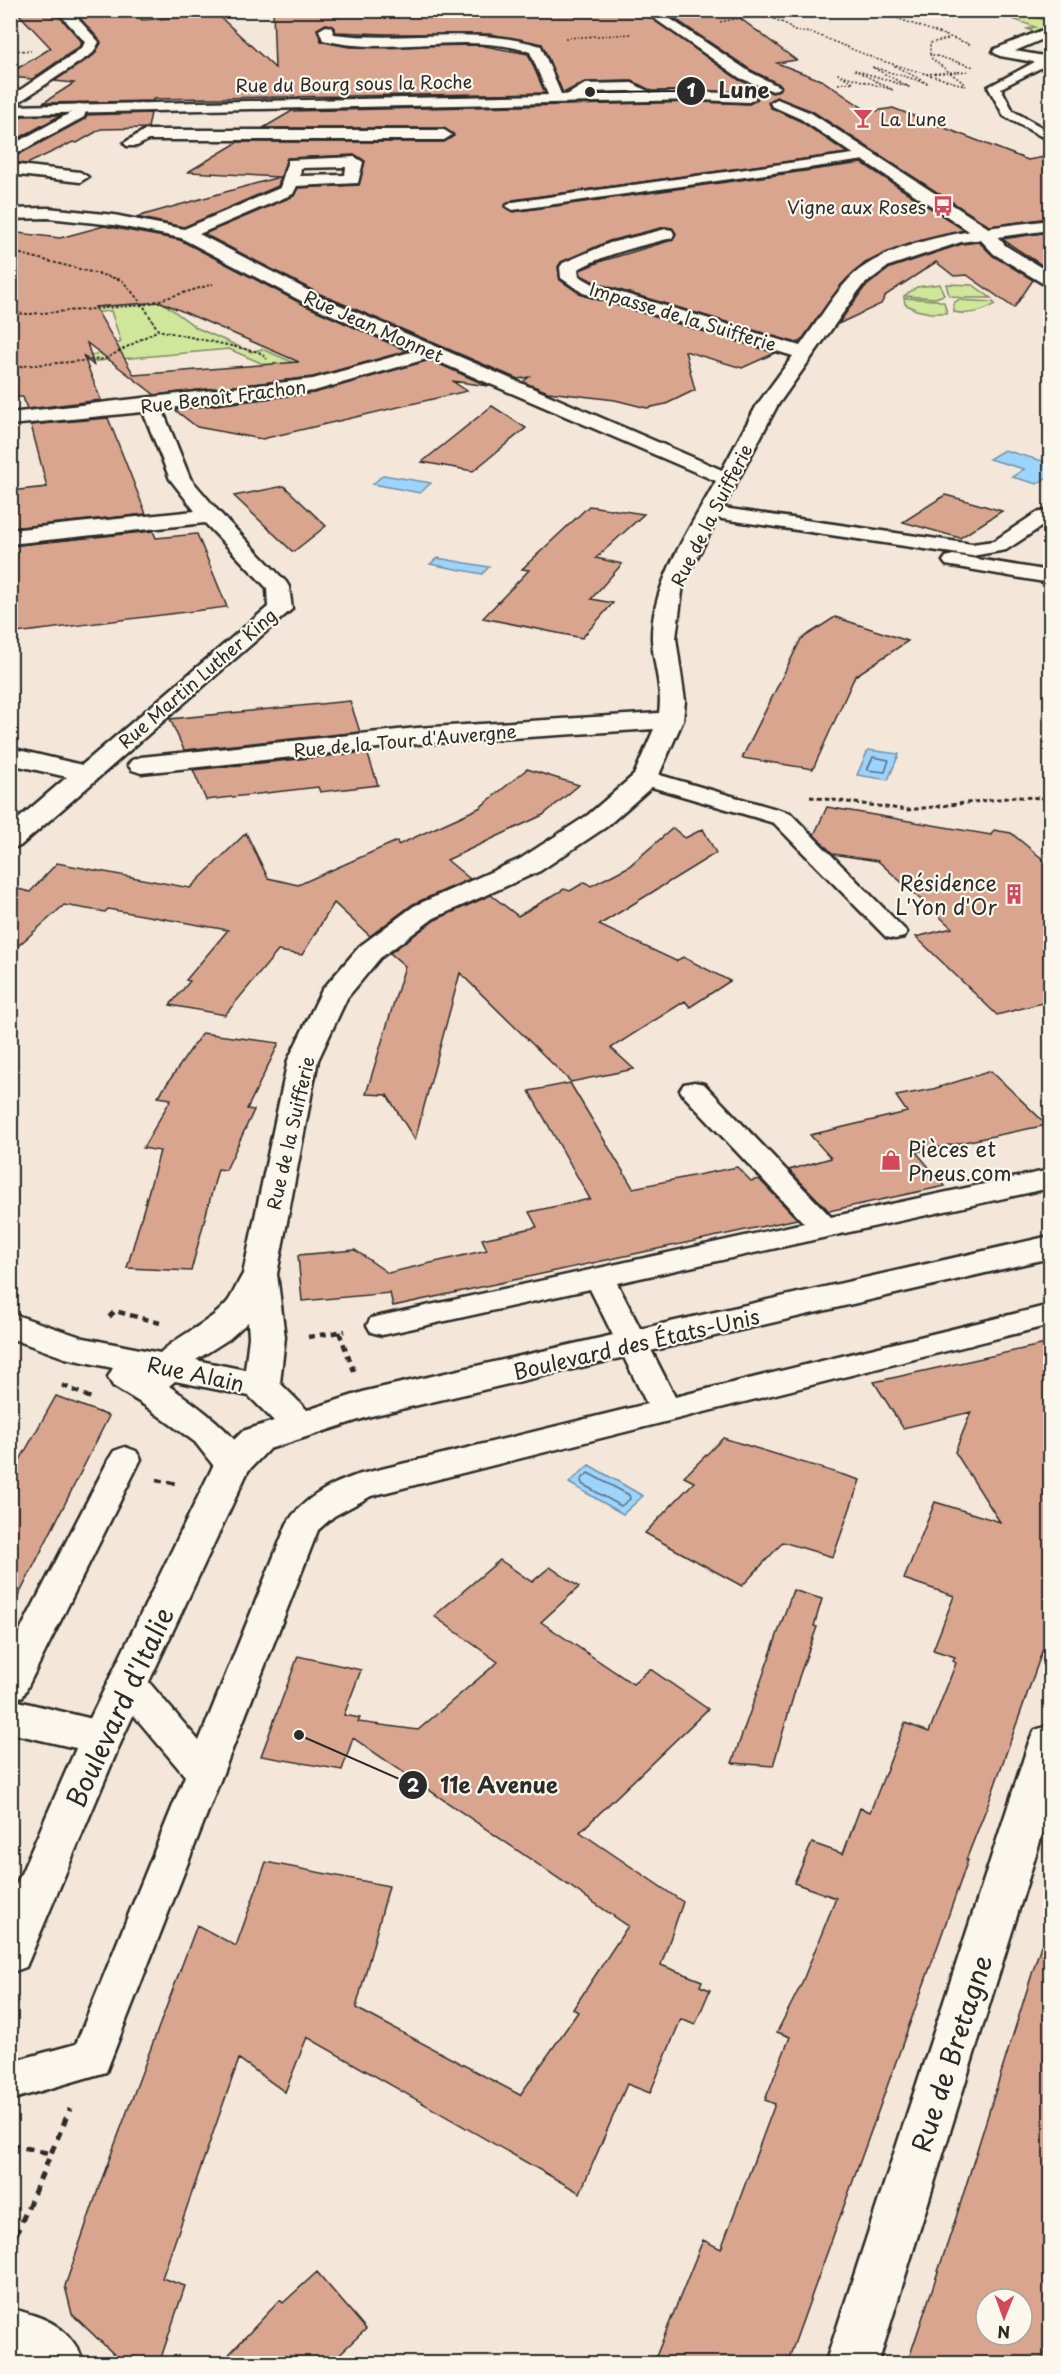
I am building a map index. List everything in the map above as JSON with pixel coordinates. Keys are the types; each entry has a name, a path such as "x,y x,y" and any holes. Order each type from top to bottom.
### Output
{"street":[{"path":"10,104 88,50 92,42 62,10"},
{"path":"648,10 745,75 773,87 790,98 806,116 984,233 1000,250 1050,280"},
{"path":"326,30 328,37 369,41 482,38 516,41 536,49 561,99"},
{"path":"1000,52 1050,31"},
{"path":"1000,52 1048,61"},
{"path":"745,75 750,93"},
{"path":"750,93 773,87"},
{"path":"750,93 790,98"},
{"name":"Rue du Bourg sous la Roche","path":"10,110 699,96 750,93"},
{"path":"10,153 79,114 80,108"},
{"path":"132,143 145,135 295,134 355,137 444,135"},
{"path":"186,234 287,191 294,163 355,162 355,137"},
{"path":"10,168 80,177"},
{"name":"Rue Jean Monnet","path":"10,214 48,213 114,220 186,234 313,300 716,475 730,478"},
{"name":"Rue de la Suifferie","path":"156,1378 183,1352 216,1331 242,1307 260,1274 303,1060 333,996 370,952 424,912 530,865 597,821 646,778 670,720 673,702 664,638 672,584 767,405 856,282 883,262 960,237 1050,225"},
{"name":"Impasse de la Suifferie","path":"666,234 624,243 579,261 569,267 570,278 589,289 804,353"},
{"name":"Rue Benoît Frachon","path":"10,419 314,385 431,352"},
{"name":"Rue Martin Luther King","path":"10,840 280,609 278,586 210,516 180,479 150,405"},
{"path":"10,537 210,516"},
{"name":"Rue de la Tour d'Auvergne","path":"141,765 417,736 670,720"},
{"path":"10,756 86,774"},
{"name":"Boulevard des États-Unis","path":"233,1464 256,1440 299,1424 366,1404 1050,1247"},
{"name":"Rue de la Suifferie","path":"260,1274 267,1337 261,1386"},
{"name":"Rue Alain","path":"10,1325 156,1378 261,1386 299,1424"},
{"name":"Rue Alain","path":"156,1378 208,1433 233,1464"},
{"name":"Boulevard d'Italie","path":"10,1953 102,1737 233,1464"},
{"path":"10,1716 102,1737"},
{"name":"Rue de Bretagne","path":"851,2364 1050,1742"},
{"path":"10,2334 38,2342 59,2364"}],"lane":[{"path":"1048,61 994,87 1008,113 1050,137"},
{"path":"513,206 867,156"},
{"path":"705,518 972,550 999,546 1043,517 1050,515"},
{"path":"705,518 1050,577"},
{"path":"646,778 782,818 895,932"},
{"path":"694,1090 825,1227"},
{"path":"382,1325 1050,1179"},
{"path":"599,1277 666,1410"},
{"path":"10,2081 91,2059 304,1524 322,1507 361,1486 1050,1315"},
{"path":"10,1686 125,1459"},
{"path":"128,1683 205,1773"}],"path":[{"path":"516,41 678,31 780,10"},
{"path":"874,10 951,39 1000,52"},
{"path":"763,14 788,25 793,31 813,33 893,65 969,87 932,59 930,54 930,43 951,39"},
{"path":"838,84 909,75 980,71 974,67 930,54"},
{"path":"853,82 838,74 893,90 855,70 909,87 872,67 927,83 893,65"},
{"path":"10,255 21,254 122,280 143,305 158,330"},
{"path":"10,313 30,314 143,305 260,271"},
{"path":"10,367 105,359 158,330 259,352 286,376 314,385"},
{"path":"769,814 796,798 818,797 881,808 908,810 1015,797 1050,798"},
{"path":"10,2249 91,2059"},
{"path":"10,2144 51,2154"}],"green space":[{"path":"991,11 1022,11 1017,13 1050,21 1050,24 1036,33 1027,29 1035,27"},
{"path":"21,252 163,303 197,328 251,352 262,349 325,376 273,385 270,367 229,349 11,369 11,365 87,358 121,342 111,311 34,318 32,313 126,304"},
{"path":"940,284 944,295 935,298 904,296 917,287"},
{"path":"946,284 973,285 991,298 960,298 949,295"},
{"path":"904,298 944,302 947,313 916,310 905,304"},
{"path":"958,300 995,304 981,311 959,313 954,312 954,303"}],"water":[{"path":"1004,450 1050,463 1050,475 1037,484 1012,477 1024,469 989,459"},
{"path":"383,475 431,483 420,493 373,484"},
{"path":"437,558 489,567 482,574 430,564"},
{"path":"868,750 899,754 888,780 857,775"},
{"path":"589,1465 643,1496 623,1514 569,1483"}],"building":[{"path":"15,10 54,10 82,42 80,46 32,79 10,77 10,73 51,48"},
{"path":"73,10 122,10 125,13 135,12 142,20 218,15 275,68 273,10 640,10 739,80 772,93 781,89 781,85 751,70 662,10 729,10 796,60 777,63 823,81 869,112 893,108 1028,160 1050,156 1050,218 989,226 812,111 776,97 768,102 771,108 800,121 847,153 513,200 504,207 513,212 862,163 964,230 915,242 865,263 841,285 801,341 797,343 596,283 581,275 580,270 602,261 673,240 676,233 672,228 665,227 609,241 561,262 558,267 560,280 582,295 775,353 742,368 685,351 695,390 666,404 647,408 615,400 548,392 523,382 529,377 518,379 320,294 204,234 294,196 298,188 359,185 365,161 356,155 287,158 278,186 184,227 136,217 279,177 188,172 238,142 444,142 454,136 444,128 263,128 292,111 699,102 749,104 757,100 757,96 749,92 652,91 632,81 585,82 563,93 542,44 490,34 336,32 333,26 326,24 317,29 321,41 349,47 479,45 528,54 545,93 153,99 153,101 43,103 74,83 54,81 94,55 101,43"},
{"path":"151,113 148,128 101,129 77,143 73,142 27,164 10,162 10,159 85,119 87,115"},
{"path":"61,115 10,143 10,124 23,116"},
{"path":"104,226 180,240 306,306 407,351 313,377 155,395 87,343 94,366 83,355 101,400 27,409 23,397 17,397 10,369 10,232 60,238","holes":["161,302 299,362 134,375 95,307"]},
{"path":"1050,232 1050,255 1043,266 1002,239"},
{"path":"979,242 993,256 1033,280 1014,308 967,275 954,276 936,262 886,295 881,304 838,324 864,288 890,268 962,244"},
{"path":"430,360 488,386 452,381 467,391 262,439 197,427 175,410 314,393"},
{"path":"492,406 526,428 473,471 422,462"},
{"path":"108,418 146,514 10,528 10,491 47,487 31,425"},
{"path":"284,486 326,526 293,552 234,496"},
{"path":"945,495 1002,511 960,538 903,522"},
{"path":"589,506 644,514 596,558 622,564 591,599 613,603 582,638 483,618 529,570 522,569"},
{"path":"153,531 156,538 197,534 227,607 16,633 10,606 10,546"},
{"path":"835,617 908,641 855,676 813,769 742,758 801,639"},
{"path":"350,701 360,732 184,750 170,719"},
{"path":"367,752 378,785 320,792 318,787 206,800 193,770"},
{"path":"527,769 579,785 543,815 447,860 470,879 413,904 370,936 334,903 302,955 278,951 225,1015 170,1005 190,981 186,980 228,930 108,909 105,912 64,905 10,953 10,887 30,892 57,863 190,888 246,833 268,878 298,885 397,841 398,845 479,808"},
{"path":"827,807 991,835 994,830 1011,833 1050,865 1050,1001 997,1015 916,937 952,928 878,861 833,854 814,835"},
{"path":"673,828 685,838 703,829 716,853 599,925 676,961 683,957 730,981 690,1007 685,1001 611,1048 634,1069 571,1082 460,973 415,1140 387,1095 366,1094 405,966 390,953 435,920 491,895 518,916 564,889 570,891 585,882 591,886 628,867"},
{"path":"202,1033 279,1043 247,1109 254,1110 226,1170 218,1169 191,1271 127,1268 160,1151 143,1148 171,1099 158,1097"},
{"path":"991,1071 1047,1125 916,1152 945,1186 829,1211 789,1170 831,1158 810,1135 907,1112 896,1096 933,1089"},
{"path":"570,1083 633,1188 737,1167 751,1181 759,1179 797,1219 393,1306 390,1293 302,1301 298,1255 355,1250 388,1273 487,1250 482,1239 537,1227 529,1212 590,1199 529,1091"},
{"path":"1050,1343 1050,1629 787,2364 653,2364 703,2240 721,2249 775,2104 765,2100 790,2037 777,2032 801,1985 836,1898 794,1883 812,1843 843,1854 860,1808 870,1812 905,1723 929,1732 956,1663 953,1661 955,1657 933,1650 954,1596 904,1579 935,1502 1000,1522 955,1452 971,1412 903,1428 874,1382"},
{"path":"56,1396 109,1416 10,1613 10,1478"},
{"path":"723,1438 860,1480 833,1557 783,1542 742,1586 645,1533 694,1482 684,1477"},
{"path":"500,1560 532,1582 550,1567 579,1587 541,1622 633,1684 650,1669 708,1709 580,1832 683,1902 661,1965 702,1981 700,1986 710,1990 695,2025 681,2019 650,2093 627,2084 580,2193 307,2037 285,2092 239,2059 162,2278 185,2286 159,2364 124,2364 72,2314 65,2286 100,2184 197,1925 236,1946 266,1862 389,1886 356,2008 520,2095 578,2012 573,2009 628,1926 353,1738 342,1770 261,1756 298,1656 361,1670 344,1715 360,1718 358,1722 418,1730 498,1662 434,1616"},
{"path":"793,1590 822,1599 814,1626 817,1627 799,1677 773,1766 732,1763"},
{"path":"1041,1945 1050,1946 1050,2332 1042,2364 907,2364 954,2224"},
{"path":"317,2272 366,2329 329,2364 220,2364 280,2300 283,2303"}],"place":[{"name":"Lune","path":"590,92"},
{"name":"La Lune","path":"863,118"},
{"name":"Vigne aux Roses","path":"943,206"},
{"name":"Résidence L'Yon d'Or","path":"1014,894"},
{"name":"Pièces et Pneus.com","path":"891,1160"},
{"name":"11e Avenue","path":"299,1735"}]}
